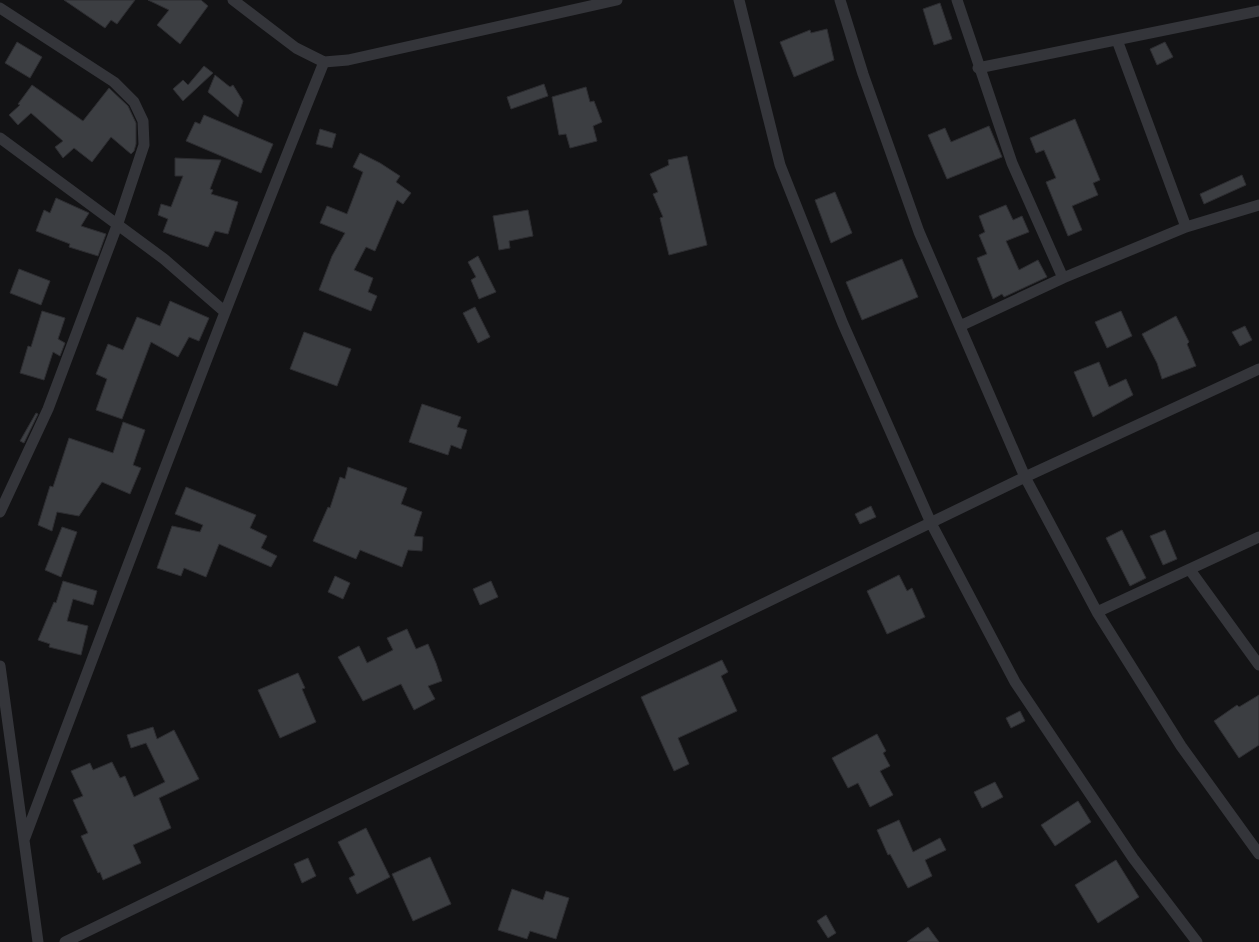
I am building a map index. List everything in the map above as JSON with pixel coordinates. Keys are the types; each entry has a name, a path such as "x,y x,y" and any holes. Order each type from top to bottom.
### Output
{"street":[{"path":"233,0 296,48 324,62 348,60 611,1"},
{"path":"739,0 780,165 843,324 931,523 1016,682 1133,858 1197,942"},
{"path":"840,0 863,74 919,232 1025,477 1096,612 1181,746 1259,854"},
{"path":"957,0 978,68 1012,163 1063,278"},
{"path":"0,8 114,82 134,102 144,121 144,145 118,224 48,409 0,512"},
{"path":"978,68 1259,11"},
{"path":"1117,40 1186,227"},
{"path":"24,840 225,312 324,62"},
{"path":"0,138 164,259 225,312"},
{"path":"960,326 1063,278 1186,227 1259,205"},
{"path":"65,942 1025,477 1259,368"},
{"path":"1096,612 1259,538"},
{"path":"1190,570 1259,665"},
{"path":"0,666 38,942"}],"building":[{"path":"64,0 135,0 117,24 111,20 105,28"},
{"path":"148,0 201,0 208,6 180,44 157,25 169,10"},
{"path":"940,3 952,39 934,45 923,9"},
{"path":"827,29 834,60 794,77 780,42 810,30 811,33"},
{"path":"17,42 42,57 30,78 5,63"},
{"path":"1165,42 1173,57 1157,65 1150,49"},
{"path":"204,66 213,73 183,101 173,89 183,80 188,85"},
{"path":"215,75 230,87 233,85 243,101 238,117 208,92"},
{"path":"544,84 548,96 511,109 507,97"},
{"path":"32,85 83,121 109,88 128,106 136,123 134,151 131,154 111,137 92,162 74,148 63,158 55,147 63,141 31,113 18,125 9,115 20,105 18,104"},
{"path":"586,87 590,102 594,101 602,122 593,126 597,141 570,148 566,134 559,135 552,97"},
{"path":"204,115 273,144 261,173 186,141 195,122 200,124"},
{"path":"1075,119 1100,180 1093,183 1098,195 1072,206 1082,230 1068,236 1046,182 1056,178 1044,150 1036,153 1030,138"},
{"path":"989,126 1002,157 947,179 928,135 945,128 951,142"},
{"path":"320,129 336,134 332,148 316,144"},
{"path":"360,153 400,176 396,182 411,193 403,204 397,200 375,251 366,247 354,270 373,278 368,292 377,296 371,311 319,290 332,256 345,233 320,223 327,206 347,214 363,172 353,167"},
{"path":"687,156 707,245 669,255 660,218 663,217 653,194 658,192 650,174 669,165 668,160"},
{"path":"175,158 221,160 210,189 213,190 211,194 238,202 228,234 215,231 208,247 163,232 168,219 158,215 161,204 171,207 183,176 175,176"},
{"path":"1242,175 1246,185 1204,204 1200,194"},
{"path":"835,192 852,233 831,243 815,200"},
{"path":"56,198 89,213 81,226 106,234 98,256 69,247 70,244 36,231 44,210 50,213"},
{"path":"1006,205 1013,220 1022,216 1029,232 1006,241 1019,270 1038,260 1047,277 1004,297 1002,294 993,299 977,258 987,254 979,235 985,232 979,216"},
{"path":"528,210 533,236 509,241 510,248 499,250 493,216"},
{"path":"478,256 496,292 479,299 471,280 476,277 468,262"},
{"path":"902,259 918,297 862,320 846,282"},
{"path":"19,269 50,281 41,305 10,293"},
{"path":"170,301 209,318 199,341 189,337 178,357 151,342 122,419 96,410 107,379 96,374 108,344 123,350 137,317 160,326"},
{"path":"475,307 490,337 478,343 463,313"},
{"path":"42,311 65,318 58,339 65,343 60,356 53,352 44,380 20,373 28,346 31,347"},
{"path":"1121,311 1132,336 1107,348 1095,322"},
{"path":"1176,316 1189,342 1187,344 1196,366 1162,379 1157,363 1142,334"},
{"path":"1245,326 1252,340 1240,346 1232,332"},
{"path":"304,332 351,349 337,386 290,369"},
{"path":"1099,362 1109,387 1126,379 1133,395 1093,417 1074,372"},
{"path":"422,404 461,417 457,427 467,430 461,449 451,445 448,455 409,442"},
{"path":"36,413 38,414 24,443 20,441"},
{"path":"123,422 145,430 133,465 141,468 130,494 102,482 79,516 57,512 52,531 38,525 50,486 53,487 69,438 113,453"},
{"path":"348,467 407,488 401,504 422,512 414,536 423,537 422,551 408,550 402,567 360,550 356,559 313,541 328,507 330,508 340,477 345,479"},
{"path":"186,487 256,515 250,528 267,536 261,548 277,556 271,567 219,544 206,577 184,568 181,576 157,568 172,526 200,532 203,525 175,514"},
{"path":"871,506 876,517 860,524 855,514"},
{"path":"62,527 77,532 61,577 45,570"},
{"path":"1122,530 1146,578 1130,586 1106,538"},
{"path":"1165,530 1177,559 1163,565 1150,536"},
{"path":"899,575 907,591 912,588 925,617 887,634 867,591"},
{"path":"335,576 350,583 343,599 328,592"},
{"path":"63,581 97,591 93,605 73,599 67,621 88,626 81,655 49,647 50,644 38,640 54,602 56,603"},
{"path":"491,581 498,597 480,605 473,589"},
{"path":"407,629 416,649 428,644 436,663 442,681 428,686 435,699 414,710 401,684 363,701 338,657 359,646 367,663 393,650 387,638"},
{"path":"722,660 728,672 721,676 737,711 678,738 689,764 674,771 641,697"},
{"path":"298,673 305,688 302,689 316,722 280,738 258,690"},
{"path":"1259,695 1259,745 1239,758 1214,721 1237,705 1239,707"},
{"path":"1020,711 1025,721 1011,728 1006,718"},
{"path":"153,727 157,739 174,730 199,779 159,798 171,828 133,845 141,863 103,880 81,836 88,833 73,800 83,796 71,771 90,763 93,770 112,762 120,778 125,776 134,797 165,782 146,743 131,748 127,735"},
{"path":"877,734 886,751 883,753 890,766 880,771 893,795 870,807 858,783 848,788 832,758"},
{"path":"995,782 1003,797 982,808 974,792"},
{"path":"1078,801 1091,822 1055,846 1041,825"},
{"path":"899,820 913,852 940,838 946,850 925,860 932,876 908,888 890,854 888,855 877,830"},
{"path":"366,828 390,877 357,894 349,878 355,875 338,842"},
{"path":"430,857 451,904 413,921 392,874"},
{"path":"308,858 316,876 302,883 294,864"},
{"path":"1116,860 1139,897 1098,923 1075,885"},
{"path":"512,889 543,900 546,891 569,898 556,939 530,931 527,939 498,930"},
{"path":"826,915 836,933 828,938 817,921"},
{"path":"928,927 939,942 907,942"}]}
